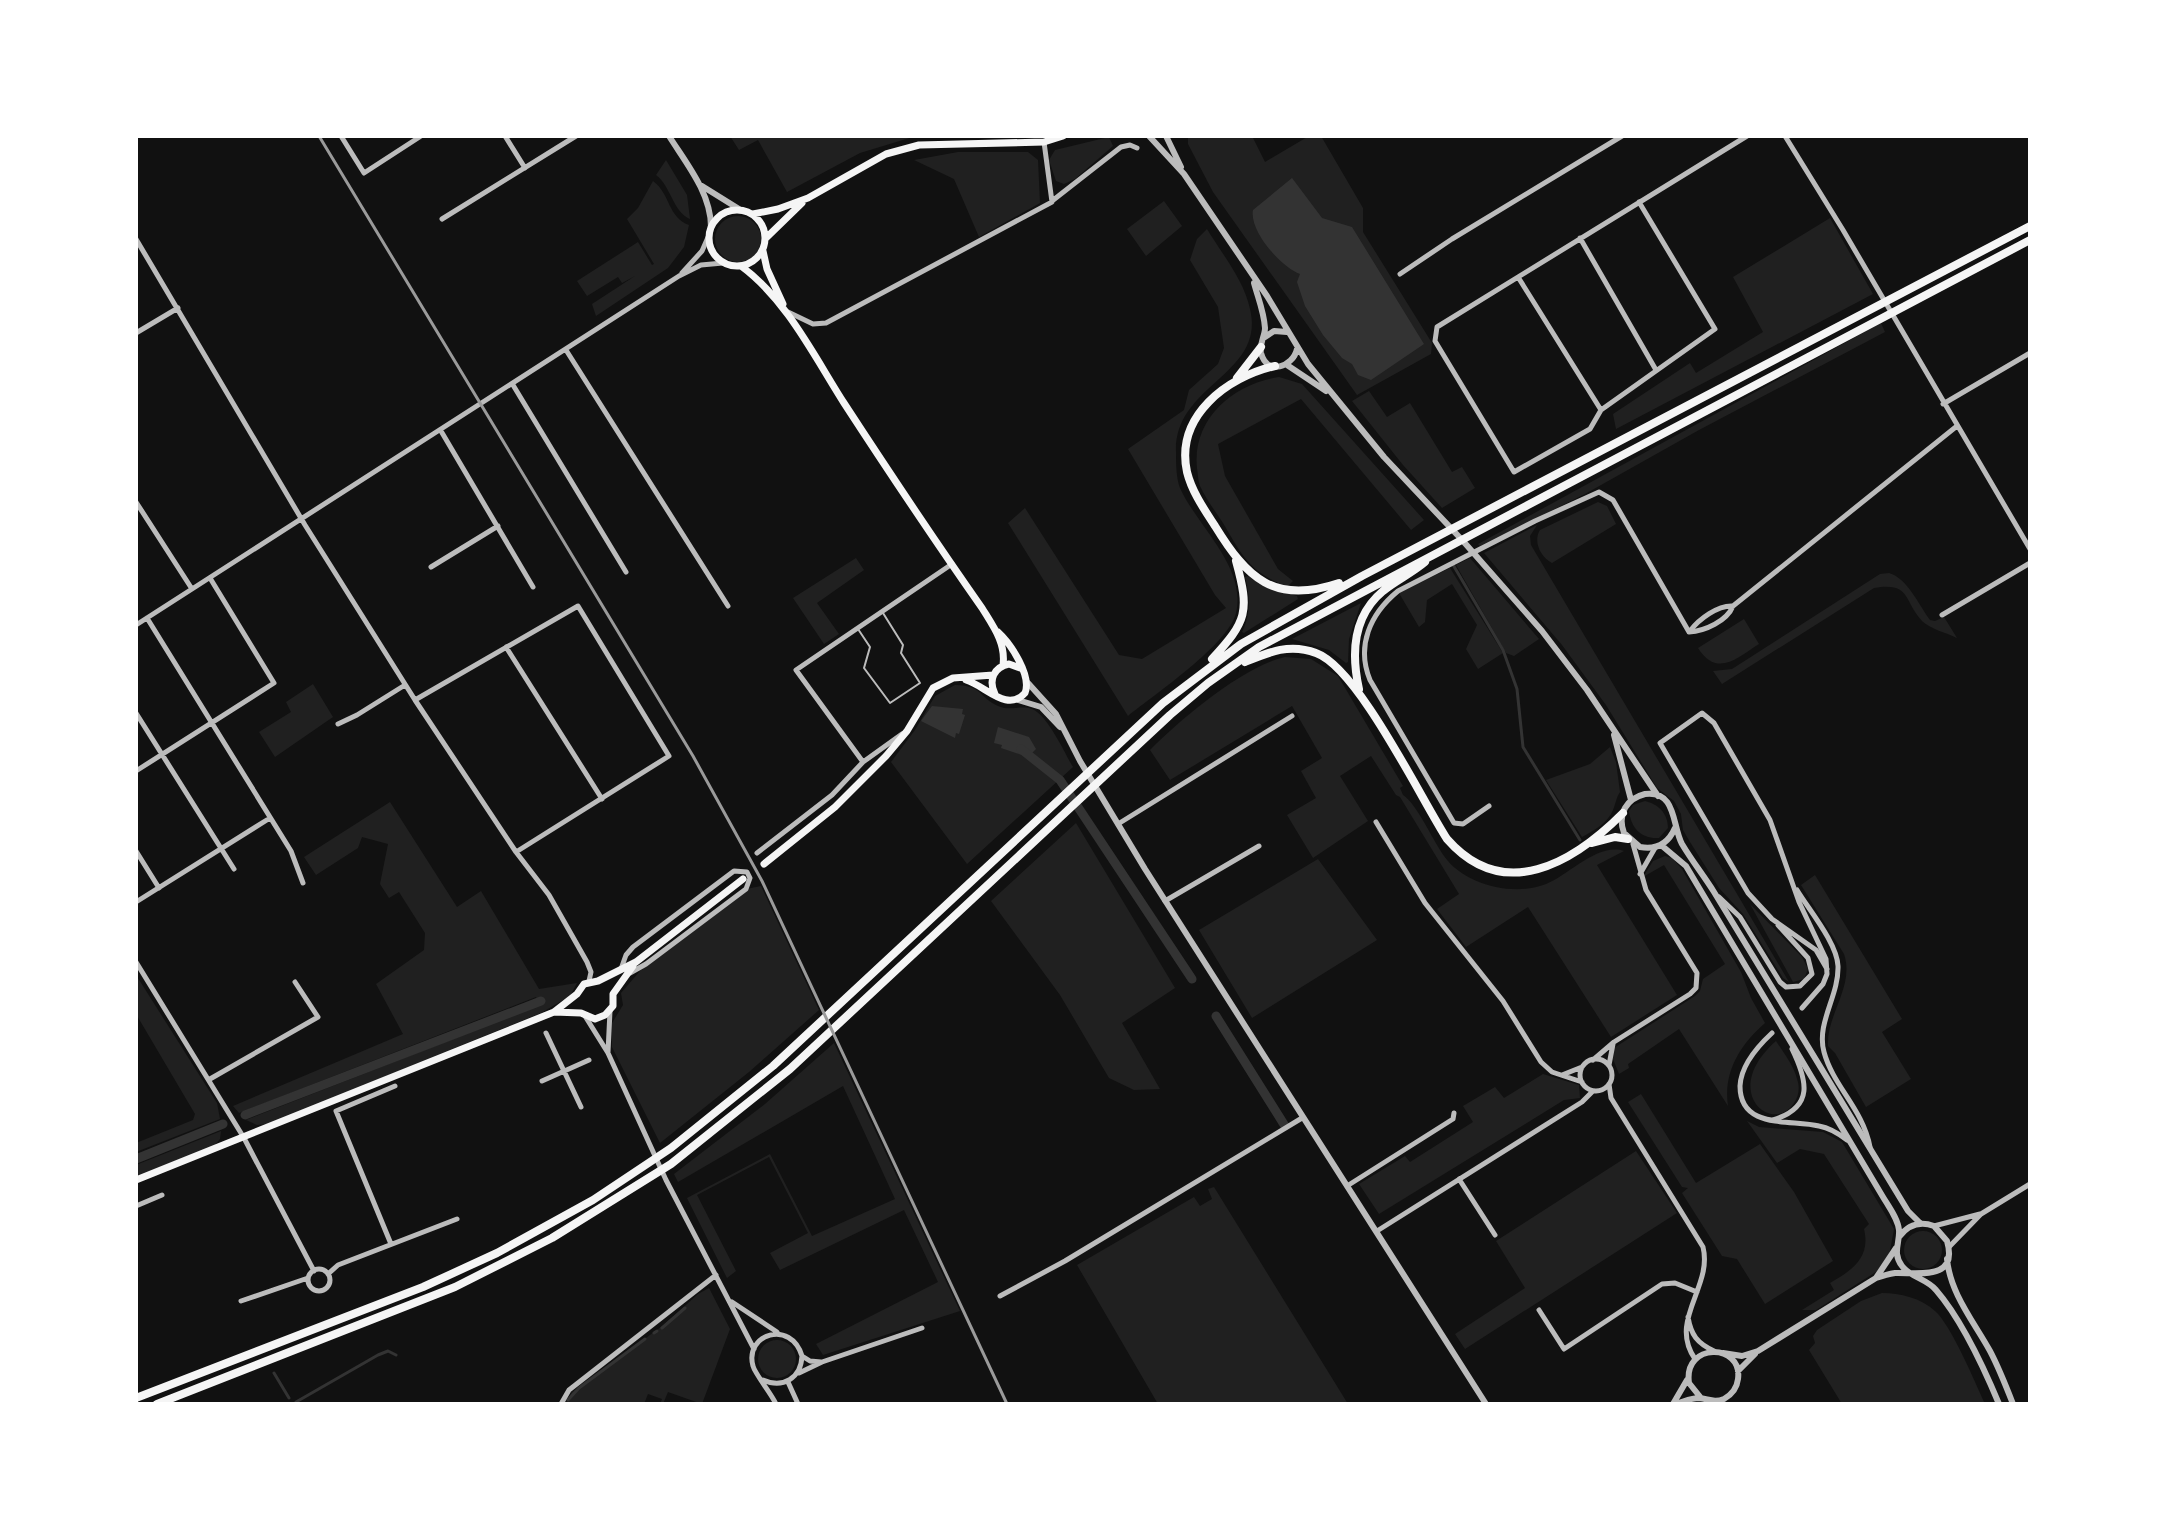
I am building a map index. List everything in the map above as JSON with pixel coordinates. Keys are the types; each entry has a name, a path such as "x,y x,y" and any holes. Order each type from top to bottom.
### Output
{"highway":[{"path":"136,1398 448,1276 593,1200 671,1148 773,1066 1163,703 1270,625 2030,226"},
{"path":"157,1404 455,1287 517,1258 596,1212 671,1164 790,1069 1170,715 1229,668 1288,630 2030,240"},
{"path":"1199,674 1229,643 1242,620 1245,595 1236,560 1197,497 1185,458 1190,431 1196,418 1216,395 1236,379 1261,347"},
{"path":"1236,379 1275,366"},
{"path":"1360,694 1355,640 1366,612 1381,592 1438,551"},
{"path":"1236,560 1261,580 1287,590 1312,591 1362,576"},
{"path":"1229,668 1275,650 1306,650 1336,664 1360,694 1440,828 1470,861 1490,870 1521,873 1549,866 1608,838 1630,841"},
{"path":"1588,845 1623,813"}],"main road":[{"path":"753,214 808,198 886,154 919,145 1044,142 1063,136"},
{"path":"766,238 808,198"},
{"path":"741,266 758,259 766,238 763,224 753,214 739,209 723,214 710,231 712,251 723,263 741,266 761,281 786,311 997,631 1008,641 1028,683 1025,693 1018,700 1008,702 960,678"},
{"path":"763,251 767,269 786,311"},
{"path":"995,694 991,685 993,675 1003,665 1005,655 997,631"},
{"path":"1003,665 1020,668"},
{"path":"764,864 835,807 886,756 907,731 929,692 943,682 993,675"},
{"path":"136,1180 554,1012 594,981 623,972 743,879"},
{"path":"554,1012 601,1018 610,1011 613,994 623,972"},
{"path":"594,981 607,985 613,994"},
{"path":"577,994 576,1004 583,1014"}],"street":[{"path":"341,136 364,173 421,136"},
{"path":"505,136 525,168"},
{"path":"442,219 576,136"},
{"path":"669,136 700,184 711,214 710,231 702,251 679,276"},
{"path":"1149,136 1184,174"},
{"path":"1166,136 1184,174 1295,341 1296,356 1287,365"},
{"path":"1400,274 1622,136"},
{"path":"1639,202 1715,329 1601,410 1590,429 1514,472 1435,341 1437,327 1580,238 1747,136"},
{"path":"1785,136 2030,549"},
{"path":"1044,142 1052,202"},
{"path":"786,311 813,324 826,323 1052,202 1121,147 1130,145 1137,148"},
{"path":"700,184 739,209"},
{"path":"1580,238 1656,370"},
{"path":"136,239 301,520 405,685 516,852 549,895 587,962 594,981"},
{"path":"136,625 679,276 701,265 723,263"},
{"path":"1518,277 1601,410"},
{"path":"1253,279 1262,308 1265,337 1261,347 1266,361 1275,366 1287,365 1335,398"},
{"path":"136,333 178,308"},
{"path":"1265,337 1274,331 1287,332"},
{"path":"1297,349 1364,434 1554,647 1658,796 1673,809 1675,828 1682,844 1908,1211 1920,1223 1934,1226 1981,1214"},
{"path":"566,350 728,606"},
{"path":"1943,404 2030,353"},
{"path":"513,385 626,572"},
{"path":"1689,632 1701,631 1730,614 1733,606 1957,426"},
{"path":"441,431 533,587"},
{"path":"1489,806 1463,824 1454,823 1370,680 1364,659 1367,632 1389,597 1535,521 1599,492 1613,500 1689,632"},
{"path":"136,502 192,589"},
{"path":"431,567 498,526"},
{"path":"1942,615 2030,563"},
{"path":"863,762 796,670 952,564"},
{"path":"136,771 274,683 210,578"},
{"path":"1689,632 1696,623 1724,605 1733,606"},
{"path":"415,700 578,606 669,756 516,852"},
{"path":"147,618 291,851 303,883"},
{"path":"506,647 602,799"},
{"path":"1028,683 1049,703 1165,901 1486,1404"},
{"path":"338,724 405,685"},
{"path":"1018,700 1041,707 1062,729"},
{"path":"136,713 234,869"},
{"path":"1714,892 1740,917 1780,982 1786,987 1800,986 1812,974 1811,963 1742,883 1660,743 1702,713 1714,723 1770,820 1805,917 1823,950 1827,969 1820,990 1802,1008"},
{"path":"1118,824 1292,716"},
{"path":"1612,728 1631,800"},
{"path":"757,853 832,795 863,762 907,731"},
{"path":"1562,1075 1593,1060 1614,1042 1690,994 1698,981 1697,973 1646,890 1630,841 1622,827 1623,813 1631,800 1644,794 1658,796"},
{"path":"136,902 270,818"},
{"path":"1376,822 1425,903 1503,1001 1541,1062 1552,1072 1583,1083 1611,1098"},
{"path":"1630,841 1647,848 1658,846 1670,838 1675,828"},
{"path":"1165,901 1259,846"},
{"path":"1640,875 1658,846"},
{"path":"1658,846 1686,866 1899,1226 1896,1248 1876,1278"},
{"path":"136,851 159,888"},
{"path":"734,871 747,872 750,878 746,889 646,964 623,972 626,955 633,947 734,871"},
{"path":"1792,882 1837,959 1837,981 1823,1030 1823,1047 1827,1060 1866,1127 1870,1147"},
{"path":"1772,919 1810,945 1827,969"},
{"path":"136,962 244,1138 314,1271"},
{"path":"210,1079 318,1017 295,982"},
{"path":"608,1053 610,1011"},
{"path":"583,1014 608,1053 660,1168 754,1349 753,1366 776,1404"},
{"path":"1769,1121 1794,1111 1801,1101 1804,1087 1798,1063 1777,1019"},
{"path":"546,1033 581,1107"},
{"path":"1772,1033 1750,1059 1740,1084 1746,1106 1759,1118 1769,1121 1823,1126 1837,1132 1851,1144"},
{"path":"1614,1042 1609,1084 1611,1098 1703,1247 1707,1261 1685,1327 1695,1359"},
{"path":"542,1081 589,1060"},
{"path":"1593,1060 1602,1060 1610,1066"},
{"path":"1582,1102 1580,1074 1583,1066"},
{"path":"1377,1231 1609,1084"},
{"path":"391,1244 336,1111 395,1086"},
{"path":"1347,1186 1453,1119 1454,1113"},
{"path":"1000,1296 1065,1261 1302,1118"},
{"path":"1459,1179 1495,1235"},
{"path":"1949,1247 1981,1214 2030,1184"},
{"path":"136,1206 162,1195"},
{"path":"308,1278 311,1288 321,1291 328,1286 328,1274 338,1265 457,1219"},
{"path":"1899,1238 1905,1230 1920,1223"},
{"path":"1934,1226 1944,1235 1949,1247 1948,1272 1956,1292 1989,1350 2013,1404"},
{"path":"1896,1248 1899,1262 1930,1284 1945,1301 1982,1365 1999,1404"},
{"path":"1738,1371 1758,1351 1876,1278 1893,1273 1923,1276 1933,1273 1947,1259"},
{"path":"241,1301 308,1278 314,1271 328,1274"},
{"path":"561,1404 569,1390 716,1275"},
{"path":"1539,1310 1564,1349 1662,1284 1675,1283 1697,1292"},
{"path":"731,1302 795,1341 802,1356 810,1361 822,1362"},
{"path":"1688,1312 1691,1333 1700,1345 1742,1356 1758,1351"},
{"path":"763,1380 788,1382 822,1362 922,1328"},
{"path":"754,1349 764,1337 779,1334"},
{"path":"1674,1404 1695,1359 1714,1351"},
{"path":"1674,1404 1701,1398 1719,1401 1728,1396 1738,1380 1738,1371 1735,1363 1723,1353"},
{"path":"798,1374 802,1356"},
{"path":"1688,1377 1692,1389 1701,1398"},
{"path":"788,1382 798,1404"}],"lane":[{"path":"858,627 870,647 864,668 890,703 920,683 901,653 903,645 881,611"}],"shaded area":[{"path":"730,136 916,136 860,153 787,192 758,140 739,150"},
{"path":"1188,136 1252,136 1265,162 1309,136 1321,136 1363,208 1363,232 1432,343 1431,354 1357,395 1213,192 1188,144"},
{"path":"1109,137 1113,146 1075,179 1064,184 1056,181 1049,160 1055,150"},
{"path":"958,152 1028,152 1038,160 1040,203 979,237 954,179 914,160"},
{"path":"666,160 687,195 690,219 680,211 656,175"},
{"path":"1292,178 1322,218 1352,227 1424,344 1371,380 1358,375 1352,364 1342,358 1323,335 1305,306 1297,282 1300,274 1276,256 1256,228 1253,210"},
{"path":"653,181 677,217 689,225 684,247 668,268 596,316 592,304 635,276 622,283 618,277 587,296 577,281 638,242 654,264 627,219 638,208"},
{"path":"1164,201 1182,226 1146,256 1127,229"},
{"path":"738,216 754,223 761,239 754,255 738,262 722,255 715,239 722,223"},
{"path":"1830,218 1873,294 1616,429 1613,414 1690,363 1696,373 1763,332 1733,277"},
{"path":"1207,229 1243,288 1250,309 1251,331 1245,350 1189,410 1179,429 1176,470 1180,488 1228,563 1237,596 1236,613 1220,640 1128,716 1008,523 1025,508 1119,655 1142,659 1226,608 1215,595 1128,449 1184,410 1189,390 1218,364 1224,348 1218,307 1190,260 1197,239"},
{"path":"1881,323 1885,332 1585,494 1480,546 1478,544"},
{"path":"1279,377 1302,384 1424,520 1411,530 1301,399 1218,444 1225,476 1278,569 1293,581 1287,587 1255,569 1242,554 1202,491 1197,468 1201,434 1219,407 1246,387"},
{"path":"1369,391 1387,417 1410,403 1452,472 1462,467 1475,488 1442,508 1352,401"},
{"path":"1598,502 1607,506 1616,524 1552,563 1548,560 1538,544 1540,530"},
{"path":"1537,525 1530,536 1531,545 1789,982 1783,978 1743,914 1719,888 1683,830 1681,814 1674,801 1657,788 1606,705 1562,645 1484,553"},
{"path":"856,558 864,570 817,603 839,634 824,644 793,598"},
{"path":"1470,558 1539,639 1514,656 1506,653 1456,565"},
{"path":"1450,568 1503,653 1478,669 1466,649 1477,625 1452,584 1427,600 1425,622 1419,627 1399,593"},
{"path":"1889,573 1907,586 1930,620 1944,617 1957,638 1922,621 1900,590 1874,588 1722,684 1713,671 1732,669 1880,574"},
{"path":"1245,577 1268,588 1297,596 1298,599 1244,633 1249,604"},
{"path":"1361,603 1349,639 1348,662 1329,650 1292,639"},
{"path":"1744,619 1759,644 1743,655 1720,664 1705,657 1698,648"},
{"path":"1285,657 1311,659 1338,676 1403,786 1400,788 1403,795 1419,814 1444,856 1464,874 1490,886 1533,888 1555,880 1594,855 1614,849 1624,851 1597,865 1677,995 1611,1037 1528,907 1466,947 1437,909 1459,894 1400,797 1371,756 1340,776 1368,821 1313,858 1287,815 1316,798 1301,771 1322,758 1292,706 1170,780 1150,750 1195,710 1232,683 1250,671"},
{"path":"313,684 333,717 275,757 259,732 291,712 286,702"},
{"path":"955,685 971,687 1002,707 1035,711 1048,724 1073,767 967,864 891,762 935,696"},
{"path":"932,706 963,709 962,714 965,715 955,738 921,721"},
{"path":"998,727 1029,737 1036,749 1028,757 1001,748 1002,745 994,743"},
{"path":"1610,747 1616,762 1620,792 1608,819 1582,837 1546,780 1590,764"},
{"path":"1645,801 1658,807 1666,818 1668,828 1659,838 1642,834 1632,823 1629,811 1633,805"},
{"path":"390,802 457,907 481,891 539,989 577,983 570,996 541,1013 268,1124 257,1125 246,1120 540,1005 536,997 239,1113 233,1106 403,1034 376,984 424,950 425,933 399,892 389,898 380,884 388,844 362,837 358,848 316,875 304,857"},
{"path":"1076,823 1175,988 1122,1023 1160,1089 1134,1090 1109,1078 1060,995 991,901"},
{"path":"1665,856 1672,858 1682,869 1741,972 1765,1023 1748,1040 1735,1060 1728,1082 1728,1106 1679,1029 1628,1064 1629,1068 1619,1074 1613,1059 1614,1048 1695,996 1703,979 1725,964 1664,865 1643,877 1653,861"},
{"path":"1318,859 1377,940 1252,1018 1199,930"},
{"path":"1815,875 1902,1019 1882,1032 1911,1079 1866,1107 1828,1046 1831,1023 1846,978 1846,966 1844,954 1801,885"},
{"path":"761,886 819,1010 749,1072 660,1143 612,1047 612,1023 623,1005 621,993 646,964 746,889"},
{"path":"1750,904 1802,957 1808,969 1804,979 1793,982"},
{"path":"136,975 217,1103 220,1119 136,1152 136,1143 193,1120 195,1114 136,1014"},
{"path":"1776,1041 1793,1069 1799,1088 1794,1103 1785,1112 1774,1114 1764,1111 1755,1103 1751,1091 1752,1076 1760,1059"},
{"path":"834,1043 960,1311 823,1355 816,1344 938,1282 904,1210 780,1270 770,1253 808,1233 769,1157 697,1195 736,1271 727,1278 687,1198 770,1154 812,1236 895,1199 843,1086 678,1182 674,1174 765,1104"},
{"path":"1543,1074 1579,1085 1580,1098 1564,1100 1379,1214 1359,1184 1405,1156 1410,1162 1473,1122 1463,1106 1495,1087 1504,1098"},
{"path":"1641,1094 1696,1183 1760,1144 1794,1192 1833,1261 1765,1304 1737,1259 1722,1256 1682,1193 1688,1188 1682,1187 1628,1102"},
{"path":"1747,1121 1759,1127 1823,1132 1842,1142 1894,1229 1889,1256 1879,1270 1816,1310 1802,1310 1834,1290 1830,1283 1858,1262 1865,1248 1864,1229 1869,1224 1824,1154 1800,1149 1777,1163"},
{"path":"221,1131 220,1139 214,1146 136,1176 136,1165"},
{"path":"1636,1151 1677,1213 1465,1349 1455,1334 1525,1288 1496,1241"},
{"path":"1214,1187 1348,1404 1158,1404 1077,1265 1194,1197 1200,1206 1212,1199 1208,1189"},
{"path":"1923,1231 1937,1236 1942,1250 1937,1264 1923,1269 1909,1264 1904,1250 1909,1236"},
{"path":"709,1288 730,1329 702,1404 668,1392 663,1404 660,1404 662,1399 648,1394 644,1404 565,1404 572,1392"},
{"path":"1882,1293 1910,1297 1935,1311 1955,1341 1985,1404 1842,1404 1809,1350 1815,1343 1813,1336 1817,1330 1861,1301"},
{"path":"777,1340 790,1346 796,1359 790,1372 777,1378 764,1372 758,1359 764,1346"}],"waterway":[{"path":"1452,563 1503,650 1517,689 1523,747 1580,840"},
{"path":"1021,749 1060,780 1192,979"},
{"path":"245,1115 541,1001"},
{"path":"1216,1016 1285,1126"},
{"path":"136,1159 223,1124"},
{"path":"662,1328 685,1308"},
{"path":"568,1400 579,1388 645,1339"},
{"path":"296,1402 378,1355 388,1351 396,1355"},
{"path":"274,1373 289,1398"}],"railway":[{"path":"319,136 693,756 762,881 1007,1404"}]}
